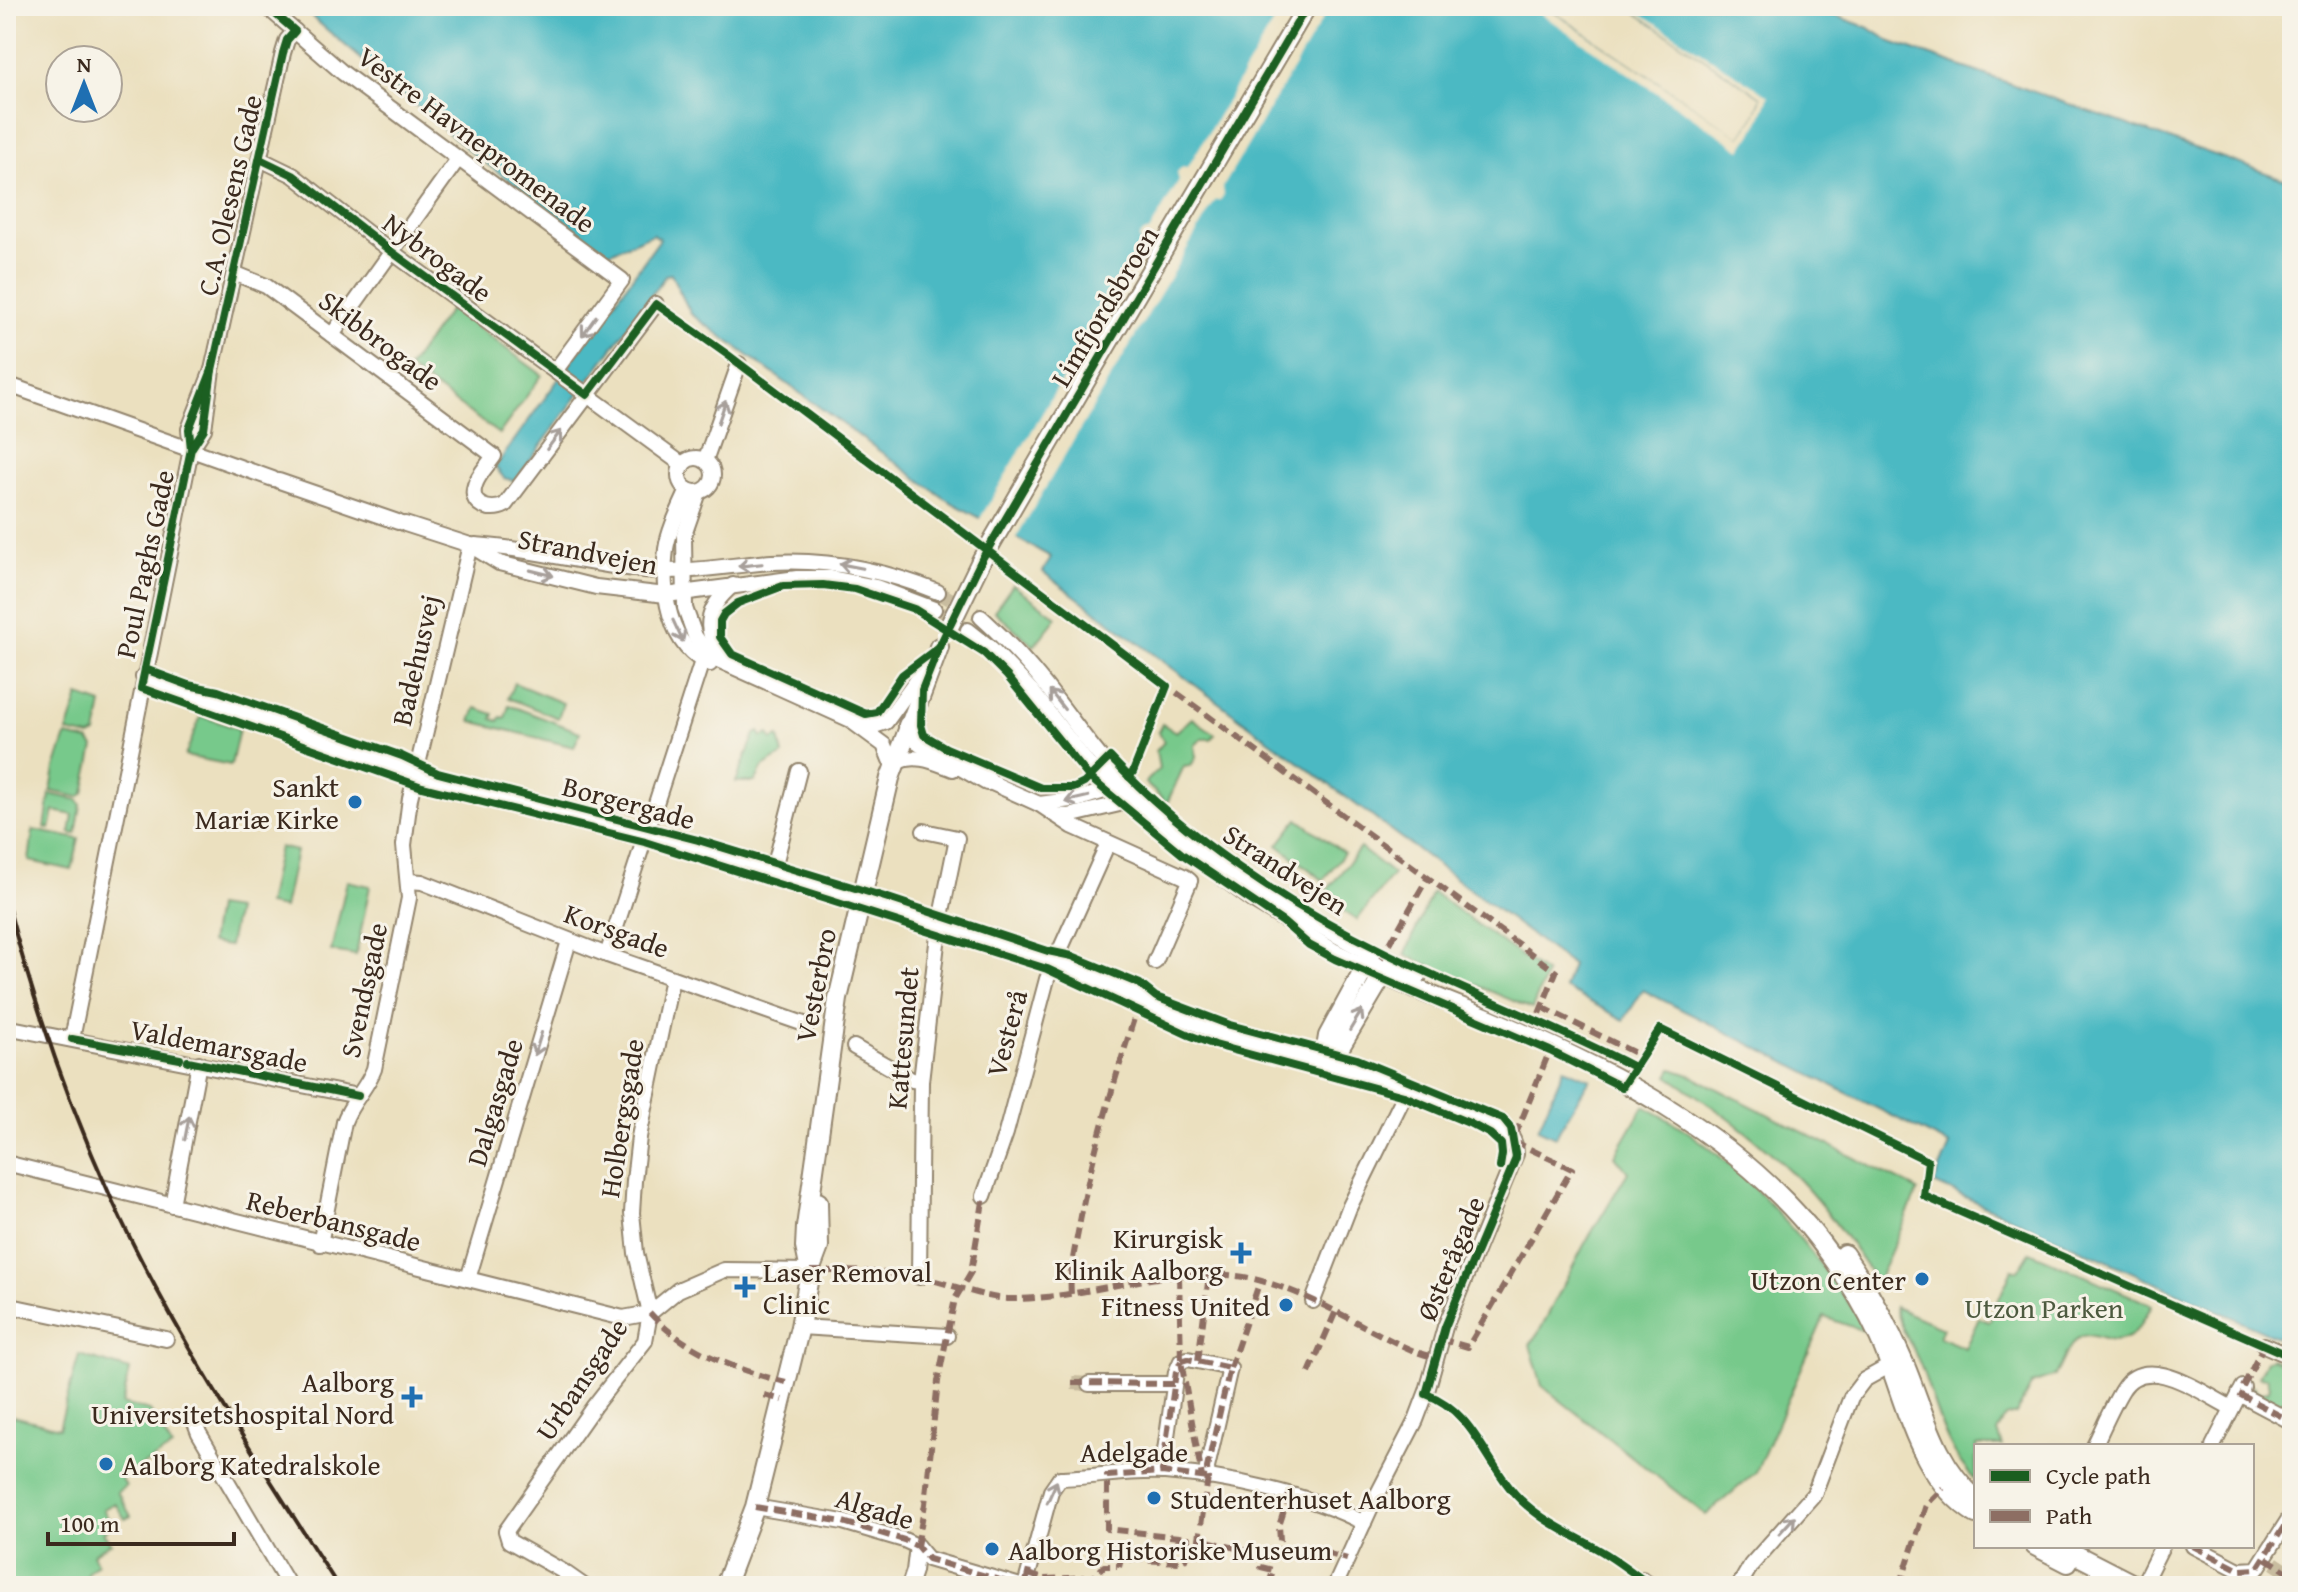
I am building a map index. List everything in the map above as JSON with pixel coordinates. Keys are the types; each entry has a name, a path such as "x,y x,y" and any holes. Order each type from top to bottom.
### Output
{"main road":[{"name":"Limfjordsbroen","path":"943,640 989,546 1307,6"},
{"name":"Vesterbro","path":"893,766 943,640"},
{"name":"Vesterbro","path":"725,1586 755,1507 800,1327 810,1271 805,1247 806,1227 838,999 902,723 943,640"},
{"path":"908,725 921,743 987,781"},
{"name":"Borgergade","path":"861,900 1056,963 1220,1032 1324,1061"},
{"path":"1324,1061 1342,1044 1377,967"},
{"name":"Strandvejen","path":"1377,967 1627,1078 1715,1139 1771,1187 1827,1251 1882,1330"},
{"path":"1882,1330 1891,1365 1930,1468 1943,1488 1974,1512"},
{"path":"1882,1330 1909,1376 1935,1447 1953,1477 1974,1497"},
{"name":"Vesterbro","path":"716,1586 745,1536"},
{"path":"2039,1548 2110,1586"},
{"path":"2063,1548 2139,1586"}],"street":[{"name":"Vestre Havnepromenade","path":"266,6 343,73 622,280 557,373"},
{"name":"C.A. Olesens Gade","path":"191,449 203,434 212,370 283,53 287,40 295,31"},
{"name":"Nybrogade","path":"260,159 293,175 392,252 683,465"},
{"path":"332,335 458,159"},
{"name":"Skibbrogade","path":"234,273 266,286 494,456 475,483 475,499 481,506 497,509 505,505 586,394"},
{"path":"586,394 656,304"},
{"path":"705,461 739,364"},
{"name":"Strandvejen","path":"6,384 470,545 499,563 596,587 666,595 797,578 831,578 876,587 934,609"},
{"name":"Poul Paghs Gade","path":"72,1039 191,449"},
{"path":"694,458 705,461 712,470 712,481 704,490 693,491 679,477 683,465 694,458"},
{"path":"693,491 666,546 666,595 683,642 702,661 738,671 851,720 877,725 886,722 943,640"},
{"path":"693,491 684,535 684,592 689,620 704,649 738,671"},
{"name":"Strandvejen","path":"470,545 502,546 612,566 665,571 770,562 838,563 873,570 938,592"},
{"name":"Badehusvej","path":"409,881 404,845 415,773 470,545"},
{"path":"733,585 722,594 708,620 709,636 738,671"},
{"name":"Strandvejen","path":"981,617 1022,658 1060,704 1128,802 1165,836 1217,876 1333,950 1377,967"},
{"name":"Strandvejen","path":"968,630 992,649 1032,691 1088,764 1226,867 1377,967"},
{"path":"607,955 702,661"},
{"name":"Borgergade","path":"143,677 445,784 648,834 861,900"},
{"path":"851,720 884,745 893,766 906,758 921,757 987,781 1039,804 1108,843 1185,877 1190,881 1155,962"},
{"path":"773,872 799,771"},
{"path":"1039,804 1069,801 1119,785"},
{"path":"1054,815 1068,816 1128,802"},
{"name":"Kattesundet","path":"919,1277 921,1081 939,926 957,838 924,831"},
{"name":"Vesterå","path":"984,1196 1006,1133 1047,979 1108,843"},
{"name":"Korsgade","path":"409,881 422,882 569,941 807,1025"},
{"name":"Svendsgade","path":"320,1244 344,1122 349,1108 369,1083 374,1069 408,903 409,881"},
{"name":"Dalgasgade","path":"468,1279 569,941"},
{"name":"Holbergsgade","path":"650,1313 636,1253 632,1213 634,1181 639,1137 672,978"},
{"name":"Valdemarsgade","path":"6,1027 358,1096"},
{"path":"854,1047 912,1080 921,1081"},
{"path":"1313,1301 1349,1208 1408,1088 1324,1061"},
{"path":"172,1205 199,1063"},
{"name":"Østerågade","path":"1335,1586 1416,1420 1445,1327 1516,1158 1513,1141 1504,1130 1408,1088"},
{"name":"Reberbansgade","path":"6,1163 623,1318 650,1313"},
{"name":"Urbansgade","path":"584,1586 509,1541 505,1535 594,1406 645,1341 650,1313 678,1290 724,1270 810,1271"},
{"path":"6,1305 166,1339"},
{"path":"800,1327 947,1336"},
{"path":"2264,1345 2292,1357"},
{"path":"1162,1472 1176,1372 1181,1361 1188,1359 1230,1368 1207,1468 1208,1478"},
{"path":"1739,1586 1751,1565 1814,1494 1851,1397 1864,1380 1891,1365"},
{"path":"2095,1444 2123,1387 2143,1374 2167,1375 2232,1408"},
{"path":"1089,1384 1174,1384"},
{"path":"2214,1444 2241,1391 2292,1422"},
{"path":"194,1420 289,1586"},
{"name":"Adelgade","path":"1022,1586 1051,1491 1060,1478 1162,1472 1208,1478 1328,1506 1364,1523"},
{"name":"Algade","path":"755,1507 843,1522 917,1546 928,1559 993,1582 1022,1586"},
{"path":"2197,1548 2239,1570 2257,1569 2270,1561 2292,1514"},
{"path":"909,1586 917,1546"},
{"path":"2139,1586 2161,1548"}],"green space":[{"path":"451,308 542,375 499,434 408,368"},
{"path":"1013,585 1057,617 1034,646 994,611"},
{"path":"514,683 563,703 558,718 508,698"},
{"path":"79,696 102,704 96,734 90,737 67,732"},
{"path":"509,705 580,732 574,747 471,721 476,708 494,714 492,719 499,721 501,717 505,718"},
{"path":"201,716 239,729 231,765 185,756"},
{"path":"1192,718 1215,734 1211,739 1202,739 1195,745 1196,758 1191,765 1184,766 1167,803 1145,783 1159,769 1156,751 1164,742 1158,732 1162,724 1176,732"},
{"path":"759,732 762,737 769,734 772,740 779,737 783,755 763,767 755,782 736,782 755,734"},
{"path":"66,736 89,741 94,747 84,793 79,797 51,791"},
{"path":"50,794 78,800 81,805 76,834 70,833 73,815 54,811 50,829 45,828"},
{"path":"1298,819 1344,853 1323,880 1278,845"},
{"path":"33,830 79,839 72,870 29,861"},
{"path":"279,847 296,851 284,908 267,905"},
{"path":"1360,848 1393,874 1357,920 1322,897"},
{"path":"347,881 370,886 356,955 331,951"},
{"path":"1432,892 1546,974 1532,1009 1405,955"},
{"path":"216,907 236,910 229,946 210,943"},
{"path":"1672,1069 1690,1075 1918,1190 1877,1283 1831,1217 1799,1180 1753,1137 1668,1076"},
{"path":"1644,1106 1691,1134 1767,1201 1810,1251 1870,1333 1824,1317 1756,1472 1706,1515 1542,1386 1530,1345 1628,1172 1615,1156"},
{"name":"Utzon Parken","path":"2030,1252 2152,1305 2130,1336 2110,1340 2085,1335 2073,1342 2055,1376 2032,1384 2016,1414 2005,1417 1997,1432 2001,1444 1974,1444 1974,1479 1948,1441 1895,1307 1943,1328 1939,1337 1965,1348 1979,1318 1989,1322 2012,1269 2018,1271"},
{"path":"79,1355 130,1370 122,1404 150,1411 172,1448 121,1478 126,1486 117,1492 131,1516 125,1519 115,1503 103,1509 112,1526 103,1532 111,1543 93,1554 97,1563 86,1576 86,1586 6,1586 6,1414 59,1428"},
{"path":"2272,1358 2292,1368 2292,1401 2286,1404 2285,1410 2249,1393 2253,1386 2259,1393 2267,1391 2267,1378 2258,1377 2266,1360"}],"water":[{"path":"299,6 1544,6 1740,138 1754,118 1762,97 1630,6 1808,6 1869,28 1891,42 2292,182 2292,1344 1934,1183 1950,1145 1643,990 1624,1020 1564,988 1572,965 1043,572 1051,557 947,500 691,314 671,274 666,275 515,481 504,478 495,467 660,239 653,234 608,253 473,154"},
{"path":"1564,1068 1590,1079 1555,1137 1538,1129"}],"pier":[{"path":"1283,6 1330,6 1223,187 1224,195 1215,201 1014,541 978,522 1141,246 1139,237 1149,232 1179,181 1177,172 1182,167 1188,167"},
{"path":"1630,6 1769,96 1759,122 1741,150 1541,14 1545,7 1740,137 1754,118 1762,97"}],"tunnel":[{"path":"938,592 981,617"},
{"path":"934,609 968,630"},
{"path":"1072,1383 1089,1384"},
{"path":"2274,1563 2292,1575"}],"railway":[{"path":"6,898 66,1089 136,1250 218,1397 338,1586"}],"marked path":[{"path":"1162,682 1556,972 1534,1026"},
{"path":"1381,959 1428,877"},
{"path":"1071,1294 1073,1260 1090,1171 1138,1006"},
{"path":"1542,1007 1641,1056 1644,1052"},
{"path":"1440,1339 1468,1347 1572,1169 1513,1141 1552,1045"},
{"path":"917,1546 925,1504 938,1381 955,1299 971,1272 984,1196"},
{"path":"810,1271 905,1275 1008,1299 1068,1294 1184,1275 1244,1277 1294,1292 1403,1346 1435,1357"},
{"path":"1179,1275 1181,1361 1202,1477"},
{"path":"1198,1361 1209,1275"},
{"path":"1230,1368 1260,1281"},
{"path":"1309,1373 1336,1311"},
{"path":"650,1313 695,1349 749,1372 786,1382"},
{"path":"2243,1387 2264,1345"},
{"path":"1181,1361 1188,1359 1230,1368 1207,1468 1199,1539 1260,1554"},
{"path":"1162,1472 1176,1372 1181,1361"},
{"path":"1072,1383 1174,1384"},
{"path":"2239,1394 2292,1422"},
{"path":"764,1395 782,1400"},
{"path":"1119,1567 1121,1559 1181,1562 1186,1559 1187,1551 1183,1545 1188,1543 1188,1538 1107,1529 1107,1476 1162,1472 1208,1478"},
{"path":"1900,1586 1926,1505 1943,1488"},
{"path":"1275,1558 1280,1540 1279,1526 1289,1495"},
{"path":"755,1507 843,1522 904,1540 917,1546 928,1559 1020,1586"},
{"path":"2197,1548 2239,1570 2257,1569 2292,1514"},
{"path":"1273,1558 1306,1547 1347,1559"},
{"path":"1026,1582 1033,1553"},
{"path":"1269,1556 1260,1554 1261,1567 1273,1570 1269,1586"},
{"path":"2266,1558 2292,1575"},
{"path":"1093,1586 1094,1577 1104,1566 1117,1566"},
{"path":"1028,1574 1044,1579 1094,1577"}],"cycle path":[{"path":"191,449 204,429 212,370 283,53 287,40 295,31 266,6"},
{"path":"1307,6 982,559 939,647 922,690 921,725 924,735 946,748 1041,788 1074,788 1084,783 1110,757 1171,815 1205,842 1239,868 1312,914 1386,953 1634,1067"},
{"path":"260,159 293,175 587,395 656,304 728,355 1167,686 1129,777"},
{"path":"212,370 189,429 191,449 141,688 422,787 645,842 1047,969 1215,1045 1404,1096 1469,1123 1501,1144 1500,1167"},
{"path":"939,647 902,675 877,712 866,714 732,654 720,637 720,621 738,603 783,586 823,585 855,589 914,609 984,653 1007,676 1089,777 1182,854 1283,922 1309,945 1550,1051 1622,1087 1660,1029 1928,1161 1924,1196 2292,1357"},
{"path":"145,669 188,685 218,691 402,756 438,773 698,840 1072,956 1140,984 1156,997 1230,1025 1357,1059 1503,1119 1511,1129 1516,1158 1445,1327 1426,1394 1441,1401 1465,1422 1500,1475 1530,1509 1612,1558 1651,1586"},
{"path":"72,1039 180,1059"},
{"path":"188,1061 358,1096"}],"place":[{"name":"Sankt Mariæ Kirke","path":"355,802"},
{"name":"Kirurgisk Klinik Aalborg","path":"1241,1253"},
{"name":"Utzon Center","path":"1922,1279"},
{"name":"Laser Removal Clinic","path":"745,1287"},
{"name":"Fitness United","path":"1286,1305"},
{"name":"Aalborg Universitetshospital Nord","path":"412,1397"},
{"name":"Aalborg Katedralskole","path":"106,1464"},
{"name":"Studenterhuset Aalborg","path":"1154,1498"},
{"name":"Aalborg Historiske Museum","path":"992,1549"}]}
